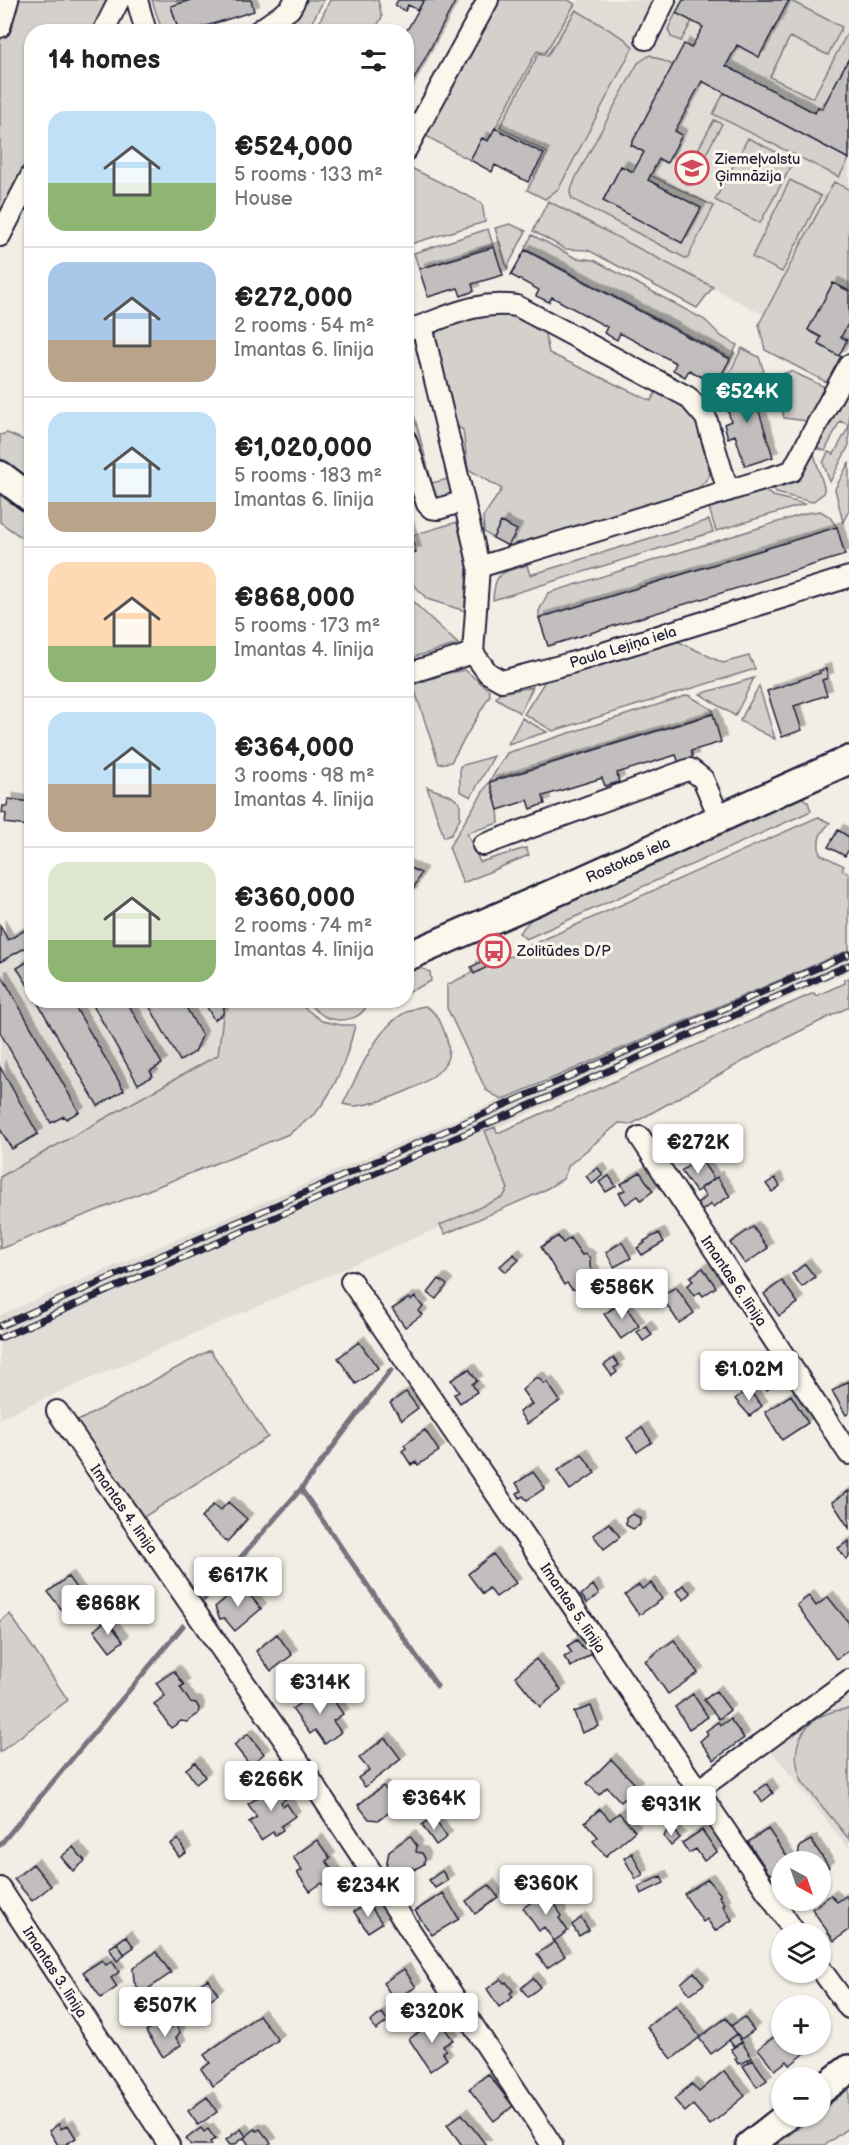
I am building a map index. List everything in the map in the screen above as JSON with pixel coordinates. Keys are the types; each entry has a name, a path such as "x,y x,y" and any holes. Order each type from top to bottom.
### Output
{"street":[{"path":"0,27 8,0"},
{"path":"108,24 119,0"},
{"path":"137,0 144,24"},
{"path":"268,24 290,9 295,0"},
{"path":"414,135 488,0"},
{"path":"646,39 665,0"},
{"path":"1,231 24,189"},
{"path":"414,671 473,653 479,567 464,501 414,329 476,305 496,303 517,306 688,397 706,418 728,491"},
{"path":"479,567 792,471 849,365"},
{"path":"414,464 427,504 431,508 438,509 464,501"},
{"path":"0,475 24,493"},
{"name":"Paula Lejiņa iela","path":"473,653 488,673 502,681 571,663 849,577"},
{"name":"Rostokas iela","path":"414,953 849,760"},
{"path":"483,845 690,769 703,779 720,819"},
{"name":"Imantas 6. līnija","path":"640,1137 849,1454"},
{"name":"Imantas 5. līnija","path":"351,1281 788,1923"},
{"name":"Imantas 4. līnija","path":"57,1411 295,1756 552,2145"},
{"path":"698,1791 849,1680"},
{"name":"Imantas 3. līnija","path":"0,1888 168,2145"},
{"path":"831,1983 849,2008"},
{"path":"831,2083 849,2069"},
{"path":"750,2145 773,2127"}],"shaded area":[{"path":"13,0 114,0 102,24 24,24 24,179 0,218 0,42"},
{"path":"152,0 191,0 171,6 177,24 160,24"},
{"path":"307,0 324,0 311,24 285,24 299,13"},
{"path":"330,0 378,0 382,17 378,24 318,24"},
{"path":"499,0 568,0 575,4 545,53 537,51 488,141 482,138 470,160 426,136"},
{"name":"Ziemeļvalstu Ģimnāzija","path":"579,0 849,0 849,291 800,334 527,190 528,182 543,154 495,128 537,51 545,53"},
{"path":"789,0 842,27 828,55 790,37 770,77 813,98 849,30 849,58 822,109 818,107 815,113 726,66 737,45 759,57"},
{"path":"576,10 625,39 633,47 559,188 545,199 527,190 548,153 500,127 539,53 547,56"},
{"path":"676,13 692,21 681,41 671,37 668,29"},
{"path":"650,55 673,65 631,145 644,152 633,172 621,166 603,200 682,243 701,208 648,180 650,175 714,206 687,259 572,199 570,193 576,177 638,63"},
{"path":"724,93 849,159 839,177 713,114"},
{"path":"714,120 722,124 689,185 681,181"},
{"path":"748,138 794,161 760,223 715,200"},
{"path":"414,169 482,203 485,222 414,243"},
{"path":"790,180 821,196 782,272 752,257"},
{"path":"834,182 849,189 849,291 833,283 808,330 821,337 818,344 842,357 828,383 765,350 759,324"},
{"path":"548,201 713,287 697,308 588,250 565,249 533,231"},
{"path":"510,224 526,231 507,268 495,228"},
{"path":"488,229 493,245 419,269 414,253"},
{"path":"532,235 576,258 594,260 705,320 722,337 737,345 731,358 525,249"},
{"path":"498,311 515,316 544,330 549,353 651,401 657,390 680,401 696,420 710,475 700,487 688,493 508,546 516,531 501,522 493,538 484,532 483,517 502,489 468,469 463,430 455,425 435,339 437,330 443,325"},
{"path":"742,348 759,357 764,372 723,386"},
{"path":"791,371 825,387 807,421 784,418 773,377"},
{"path":"849,388 849,425 840,421 825,451 817,448"},
{"path":"414,415 432,483 452,478 450,494 441,498 435,496 428,486 414,441"},
{"path":"849,426 849,445 830,482 823,463 828,452 834,454"},
{"path":"7,433 24,440 24,475 0,458 0,435"},
{"path":"814,454 824,493 812,502 776,493 773,486 799,477"},
{"path":"849,462 849,510 843,522 835,489"},
{"path":"765,491 773,496 805,504 716,531 709,508"},
{"path":"0,495 24,512 24,539 0,522"},
{"path":"820,511 829,516 837,527 539,618 539,611 548,593 807,513"},
{"path":"709,520 713,532 493,600 495,583 505,572 527,565 530,575"},
{"path":"457,522 467,564 465,611 427,599 414,585 414,535"},
{"path":"414,603 458,644 414,657"},
{"path":"671,638 723,663 749,656 755,669 553,731 524,714 545,681"},
{"path":"465,670 489,690 490,695 451,762 439,764 414,685 448,673"},
{"path":"754,678 735,716 700,694"},
{"path":"759,686 775,739 740,721"},
{"path":"533,687 520,713 496,698 499,693"},
{"path":"688,695 713,710 713,713 490,781 498,809 499,823 467,833 480,862 526,848 529,855 463,883 449,847 507,753"},
{"path":"522,718 547,732 508,744"},
{"path":"494,756 471,797 460,791 460,766"},
{"path":"427,787 451,796 460,803 460,818 451,835 444,837"},
{"path":"800,796 808,802 811,811 526,939 519,933 534,916"},
{"path":"818,817 830,823 820,837 820,854 844,866 842,870 849,874 849,950 502,1100 486,1090 447,1008 447,985 489,966 488,964 520,953 529,946"},
{"path":"0,925 8,940 24,930 24,1008 224,1008 218,1055 0,1177"},
{"path":"849,950 849,971 485,1131 509,1189 503,1197 440,1225 440,1227 0,1418 0,1315"},
{"path":"419,967 430,972 431,981 414,990 414,970"},
{"path":"849,978 849,1007 774,1044 632,1124 619,1123 569,1165 563,1179 541,1192 445,1234 440,1225 503,1197 508,1189 485,1131 495,1127 497,1132 500,1132 814,993 816,996 845,983 844,980"},
{"path":"425,1006 439,1020 448,1043 448,1058 440,1070 419,1085 392,1097 356,1106 343,1104 365,1059 384,1030 409,1010"},
{"path":"224,1008 304,1008 322,1021 355,1025 341,1069 325,1100 318,1110 289,1134 0,1249 0,1177 218,1055"},
{"path":"313,1008 365,1008 357,1016 344,1020 330,1018"},
{"path":"210,1350 268,1437 144,1517 76,1422"},
{"path":"10,1614 68,1700 0,1752 0,1621"},
{"path":"849,1691 849,1849 770,1749"},
{"path":"849,1709 849,1839 803,1783 796,1755 798,1743 811,1723 834,1711"},
{"path":"849,2089 849,2127 825,2145 776,2145 800,2127 831,2127 831,2103"}],"building":[{"path":"191,0 251,0 254,11 213,24 177,24 171,6"},
{"path":"398,0 424,0 418,10 408,5 405,11 395,5"},
{"path":"424,0 456,0 414,79 414,24 410,24"},
{"path":"683,0 789,0 759,57 737,45 726,66 815,113 818,107 822,109 849,58 849,159 702,81 675,131 682,135 667,163 659,159 648,180 701,208 682,243 603,201 621,166 633,172 644,152 631,145 684,44 691,48 703,27 676,13"},
{"path":"495,128 544,154 528,182 495,165 492,172 470,160 482,138 488,141"},
{"path":"494,247 503,275 472,284 474,291 461,296 458,288 428,297 419,269"},
{"path":"525,250 730,359 716,385 689,370 685,377 673,370 676,363 620,333 617,340 604,333 607,327 552,297 549,302 536,296 539,290 511,275"},
{"path":"833,283 849,291 849,322 841,337 847,340 839,356 818,344 821,337 808,330"},
{"path":"750,382 773,457 745,466 735,435 728,438 724,424 731,421 722,391"},
{"path":"501,522 517,530 508,546 493,538"},
{"path":"837,527 845,555 548,646 539,618"},
{"path":"826,669 828,678 822,680 827,695 794,706 802,730 782,737 767,691"},
{"path":"713,714 721,742 691,751 693,759 679,763 676,755 617,773 619,782 605,786 602,778 543,796 545,804 531,809 528,800 498,810 490,782"},
{"path":"8,799 24,801 24,825 5,823 6,814 2,813 3,806 7,806"},
{"path":"838,830 849,837 849,849 845,856 828,847"},
{"path":"414,870 421,873 414,888"},
{"path":"0,926 8,940 24,931 24,948 0,962"},
{"path":"486,959 489,966 474,974 471,967"},
{"path":"24,964 24,979 17,968"},
{"path":"2,976 79,1112 66,1119 64,1116 51,1123 0,1032 0,977"},
{"path":"41,1008 76,1008 124,1090 98,1106"},
{"path":"95,1008 130,1008 162,1064 150,1071 153,1076 138,1084"},
{"path":"150,1008 186,1008 202,1036 195,1052 180,1061"},
{"path":"207,1008 224,1008 223,1014 214,1020"},
{"path":"0,1067 38,1134 12,1149 0,1129"},
{"path":"700,1158 714,1179 696,1192 681,1171"},
{"path":"598,1168 603,1175 592,1184 586,1176"},
{"path":"640,1172 653,1191 641,1200 638,1196 626,1204 619,1193 625,1190 621,1184"},
{"path":"609,1176 616,1186 606,1192 599,1182"},
{"path":"717,1177 730,1196 713,1207 711,1204 700,1212 695,1204 706,1197 700,1188"},
{"path":"775,1178 780,1186 772,1192 766,1184"},
{"path":"753,1227 768,1248 745,1264 730,1243"},
{"path":"659,1233 664,1242 642,1255 637,1248 645,1243 644,1241"},
{"path":"558,1236 563,1243 570,1238 582,1255 585,1254 590,1258 590,1267 594,1273 592,1281 578,1290 572,1289 567,1283 564,1285 541,1247"},
{"path":"622,1242 631,1258 614,1267 606,1252"},
{"path":"514,1254 519,1260 506,1272 500,1266"},
{"path":"805,1264 815,1277 802,1287 792,1274"},
{"path":"703,1268 716,1287 703,1296 700,1292 694,1296 687,1286 693,1281 690,1277"},
{"path":"439,1279 447,1285 436,1299 428,1293"},
{"path":"782,1281 798,1303 779,1316 764,1294"},
{"path":"676,1287 694,1313 679,1323 661,1296"},
{"path":"415,1297 423,1307 418,1311 422,1315 405,1327 392,1309 409,1298 411,1300"},
{"path":"623,1302 639,1326 621,1339 604,1314"},
{"path":"646,1326 652,1335 643,1341 637,1332"},
{"path":"359,1342 378,1368 356,1384 338,1358"},
{"path":"614,1358 619,1365 614,1368 617,1372 612,1376 604,1365"},
{"path":"769,1361 782,1379 767,1390 754,1372"},
{"path":"469,1369 477,1381 472,1384 477,1392 460,1403 454,1394 459,1392 451,1380"},
{"path":"535,1378 539,1378 544,1384 547,1382 560,1401 527,1424 519,1412 532,1404 522,1390"},
{"path":"849,1381 849,1413 846,1415 832,1391"},
{"path":"748,1389 762,1406 750,1416 735,1399"},
{"path":"406,1392 418,1408 402,1420 390,1403"},
{"path":"791,1395 808,1423 782,1440 765,1412"},
{"path":"642,1428 652,1442 637,1452 627,1438"},
{"path":"425,1430 439,1451 418,1465 416,1462 411,1465 402,1451 406,1448 404,1445"},
{"path":"582,1454 595,1473 570,1490 557,1471"},
{"path":"533,1472 545,1488 527,1500 523,1496 520,1498 517,1493 521,1491 516,1483"},
{"path":"849,1491 849,1528 832,1502"},
{"path":"228,1502 247,1519 227,1542 201,1518 213,1505 220,1511"},
{"path":"633,1514 640,1518 640,1525 633,1529 626,1525 626,1517"},
{"path":"609,1523 620,1537 604,1549 593,1535"},
{"path":"849,1541 849,1557 846,1559 838,1548"},
{"path":"493,1554 516,1583 496,1597 489,1588 483,1594 468,1574"},
{"path":"68,1577 84,1599 65,1614 48,1592"},
{"path":"651,1583 662,1599 639,1615 625,1595 639,1585 642,1589"},
{"path":"242,1585 261,1609 235,1631 224,1618 220,1619 215,1607"},
{"path":"593,1585 599,1594 587,1603 581,1595"},
{"path":"683,1585 691,1593 684,1600 676,1591"},
{"path":"809,1596 816,1606 828,1597 849,1623 849,1650 836,1659 797,1605"},
{"path":"107,1620 123,1641 110,1651 94,1630"},
{"path":"277,1634 292,1655 271,1671 256,1651"},
{"path":"577,1640 583,1649 588,1646 593,1653 571,1667 564,1657 572,1653 567,1646"},
{"path":"674,1640 698,1673 668,1694 645,1661"},
{"path":"536,1659 561,1690 540,1707 515,1676"},
{"path":"174,1671 184,1685 180,1687 190,1702 196,1703 199,1708 198,1714 187,1722 181,1721 171,1728 154,1704 165,1696 156,1683"},
{"path":"324,1686 343,1714 333,1721 341,1732 325,1744 315,1730 310,1734 292,1709"},
{"path":"716,1691 730,1710 719,1719 704,1700"},
{"path":"693,1694 708,1717 689,1729 675,1707"},
{"path":"591,1706 599,1726 582,1733 574,1712"},
{"path":"730,1719 744,1738 714,1760 700,1741 708,1734 706,1731 718,1722 721,1725"},
{"path":"248,1734 264,1754 250,1765 234,1745"},
{"path":"385,1738 401,1759 365,1787 358,1778 369,1770 359,1758"},
{"path":"611,1759 637,1786 621,1802 607,1787 599,1795 587,1783"},
{"path":"195,1762 205,1777 196,1784 186,1769"},
{"path":"281,1782 290,1796 281,1802 283,1806 287,1804 295,1816 281,1826 283,1830 275,1835 273,1832 261,1840 249,1822 257,1817 248,1804"},
{"path":"767,1784 773,1793 762,1802 755,1792"},
{"path":"383,1786 399,1805 379,1820 369,1819 358,1805"},
{"path":"600,1809 610,1820 619,1813 635,1831 606,1856 593,1841 598,1837 585,1822"},
{"path":"433,1817 447,1837 436,1845 422,1825"},
{"path":"671,1828 680,1838 671,1846 664,1837"},
{"path":"768,1829 783,1851 771,1851 771,1874 770,1875 748,1842"},
{"path":"702,1830 717,1852 704,1861 696,1849 689,1853 682,1843"},
{"path":"410,1836 417,1846 416,1852 422,1853 425,1858 424,1864 414,1870 412,1867 407,1871 409,1874 402,1879 392,1881 393,1875 386,1874 384,1877 389,1851"},
{"path":"178,1839 186,1853 179,1857 170,1844"},
{"path":"317,1840 330,1858 326,1861 337,1876 324,1886 322,1883 310,1891 297,1873 302,1870 293,1857"},
{"path":"811,1840 818,1851 799,1851 800,1846"},
{"path":"73,1847 85,1861 73,1871 61,1857"},
{"path":"632,1853 643,1875 636,1879 624,1858"},
{"path":"33,1864 51,1886 32,1901 14,1879"},
{"path":"442,1871 448,1880 435,1888 429,1880"},
{"path":"661,1876 664,1883 641,1894 638,1887"},
{"path":"708,1879 721,1895 719,1896 725,1904 723,1906 732,1920 715,1931 707,1919 703,1922 684,1894"},
{"path":"489,1885 498,1897 475,1914 466,1901"},
{"path":"443,1893 459,1919 432,1935 415,1911"},
{"path":"545,1893 551,1896 550,1900 557,1907 561,1916 559,1918 568,1931 554,1941 544,1927 539,1931 523,1908"},
{"path":"831,1895 837,1902 846,1896 849,1900 849,1930 834,1941 831,1937 831,1923 822,1923 813,1911 831,1911"},
{"path":"368,1903 382,1923 368,1932 354,1912"},
{"path":"581,1918 589,1930 579,1936 572,1925"},
{"path":"126,1936 134,1947 124,1954 117,1943"},
{"path":"555,1942 565,1956 547,1968 537,1954"},
{"path":"117,1943 125,1955 117,1961 109,1948"},
{"path":"156,1952 171,1973 142,1993 134,1982 133,1968"},
{"path":"102,1960 106,1965 112,1961 119,1972 111,1978 117,1987 101,1998 83,1972"},
{"path":"404,1969 416,1987 395,2000 383,1983"},
{"path":"694,1972 704,1984 690,1994 681,1983"},
{"path":"533,1978 540,1987 528,1997 521,1988"},
{"path":"208,1979 218,1994 196,2009 186,1995"},
{"path":"501,1979 513,1991 510,1993 513,1997 499,2007 487,1989"},
{"path":"676,2005 700,2037 672,2059 647,2027"},
{"path":"382,2013 388,2021 376,2030 370,2022"},
{"path":"259,2015 278,2040 213,2086 201,2069 210,2063 204,2055"},
{"path":"744,2017 754,2030 741,2039 731,2026"},
{"path":"726,2018 737,2034 711,2054 699,2038"},
{"path":"438,2019 453,2040 443,2046 446,2050 442,2052 447,2059 430,2071 409,2039"},
{"path":"163,2020 169,2029 175,2024 180,2032 176,2038 181,2045 163,2057 146,2031"},
{"path":"737,2034 742,2042 734,2047 729,2040"},
{"path":"771,2039 771,2055 803,2055 790,2065 787,2061 779,2067 773,2067 758,2049"},
{"path":"742,2042 752,2058 738,2064 731,2049"},
{"path":"753,2060 767,2080 757,2087 743,2066"},
{"path":"724,2071 745,2096 710,2125 693,2105 685,2112 674,2099 692,2084 699,2092"},
{"path":"488,2074 513,2106 494,2121 469,2089"},
{"path":"207,2097 217,2112 198,2125 188,2111"},
{"path":"462,2114 486,2145 462,2145 447,2125"},
{"path":"59,2124 61,2129 68,2125 76,2138 65,2145 58,2145 49,2131"},
{"path":"201,2128 204,2132 208,2129 215,2139 210,2142 212,2145 191,2145 186,2139"},
{"path":"241,2129 246,2136 234,2145 230,2145 226,2140"},
{"path":"255,2129 257,2131 260,2129 271,2143 249,2145 244,2138"}],"waterway":[{"path":"204,1599 301,1489 391,1370"},
{"path":"301,1489 437,1686"},
{"path":"0,1845 183,1626"}],"railway":[{"path":"0,1326 849,954"},
{"path":"0,1338 849,965"}],"place":[{"name":"Ziemeļvalstu Ģimnāzija","path":"692,168"},
{"name":"Zolitūdes D/P","path":"494,951"}]}
